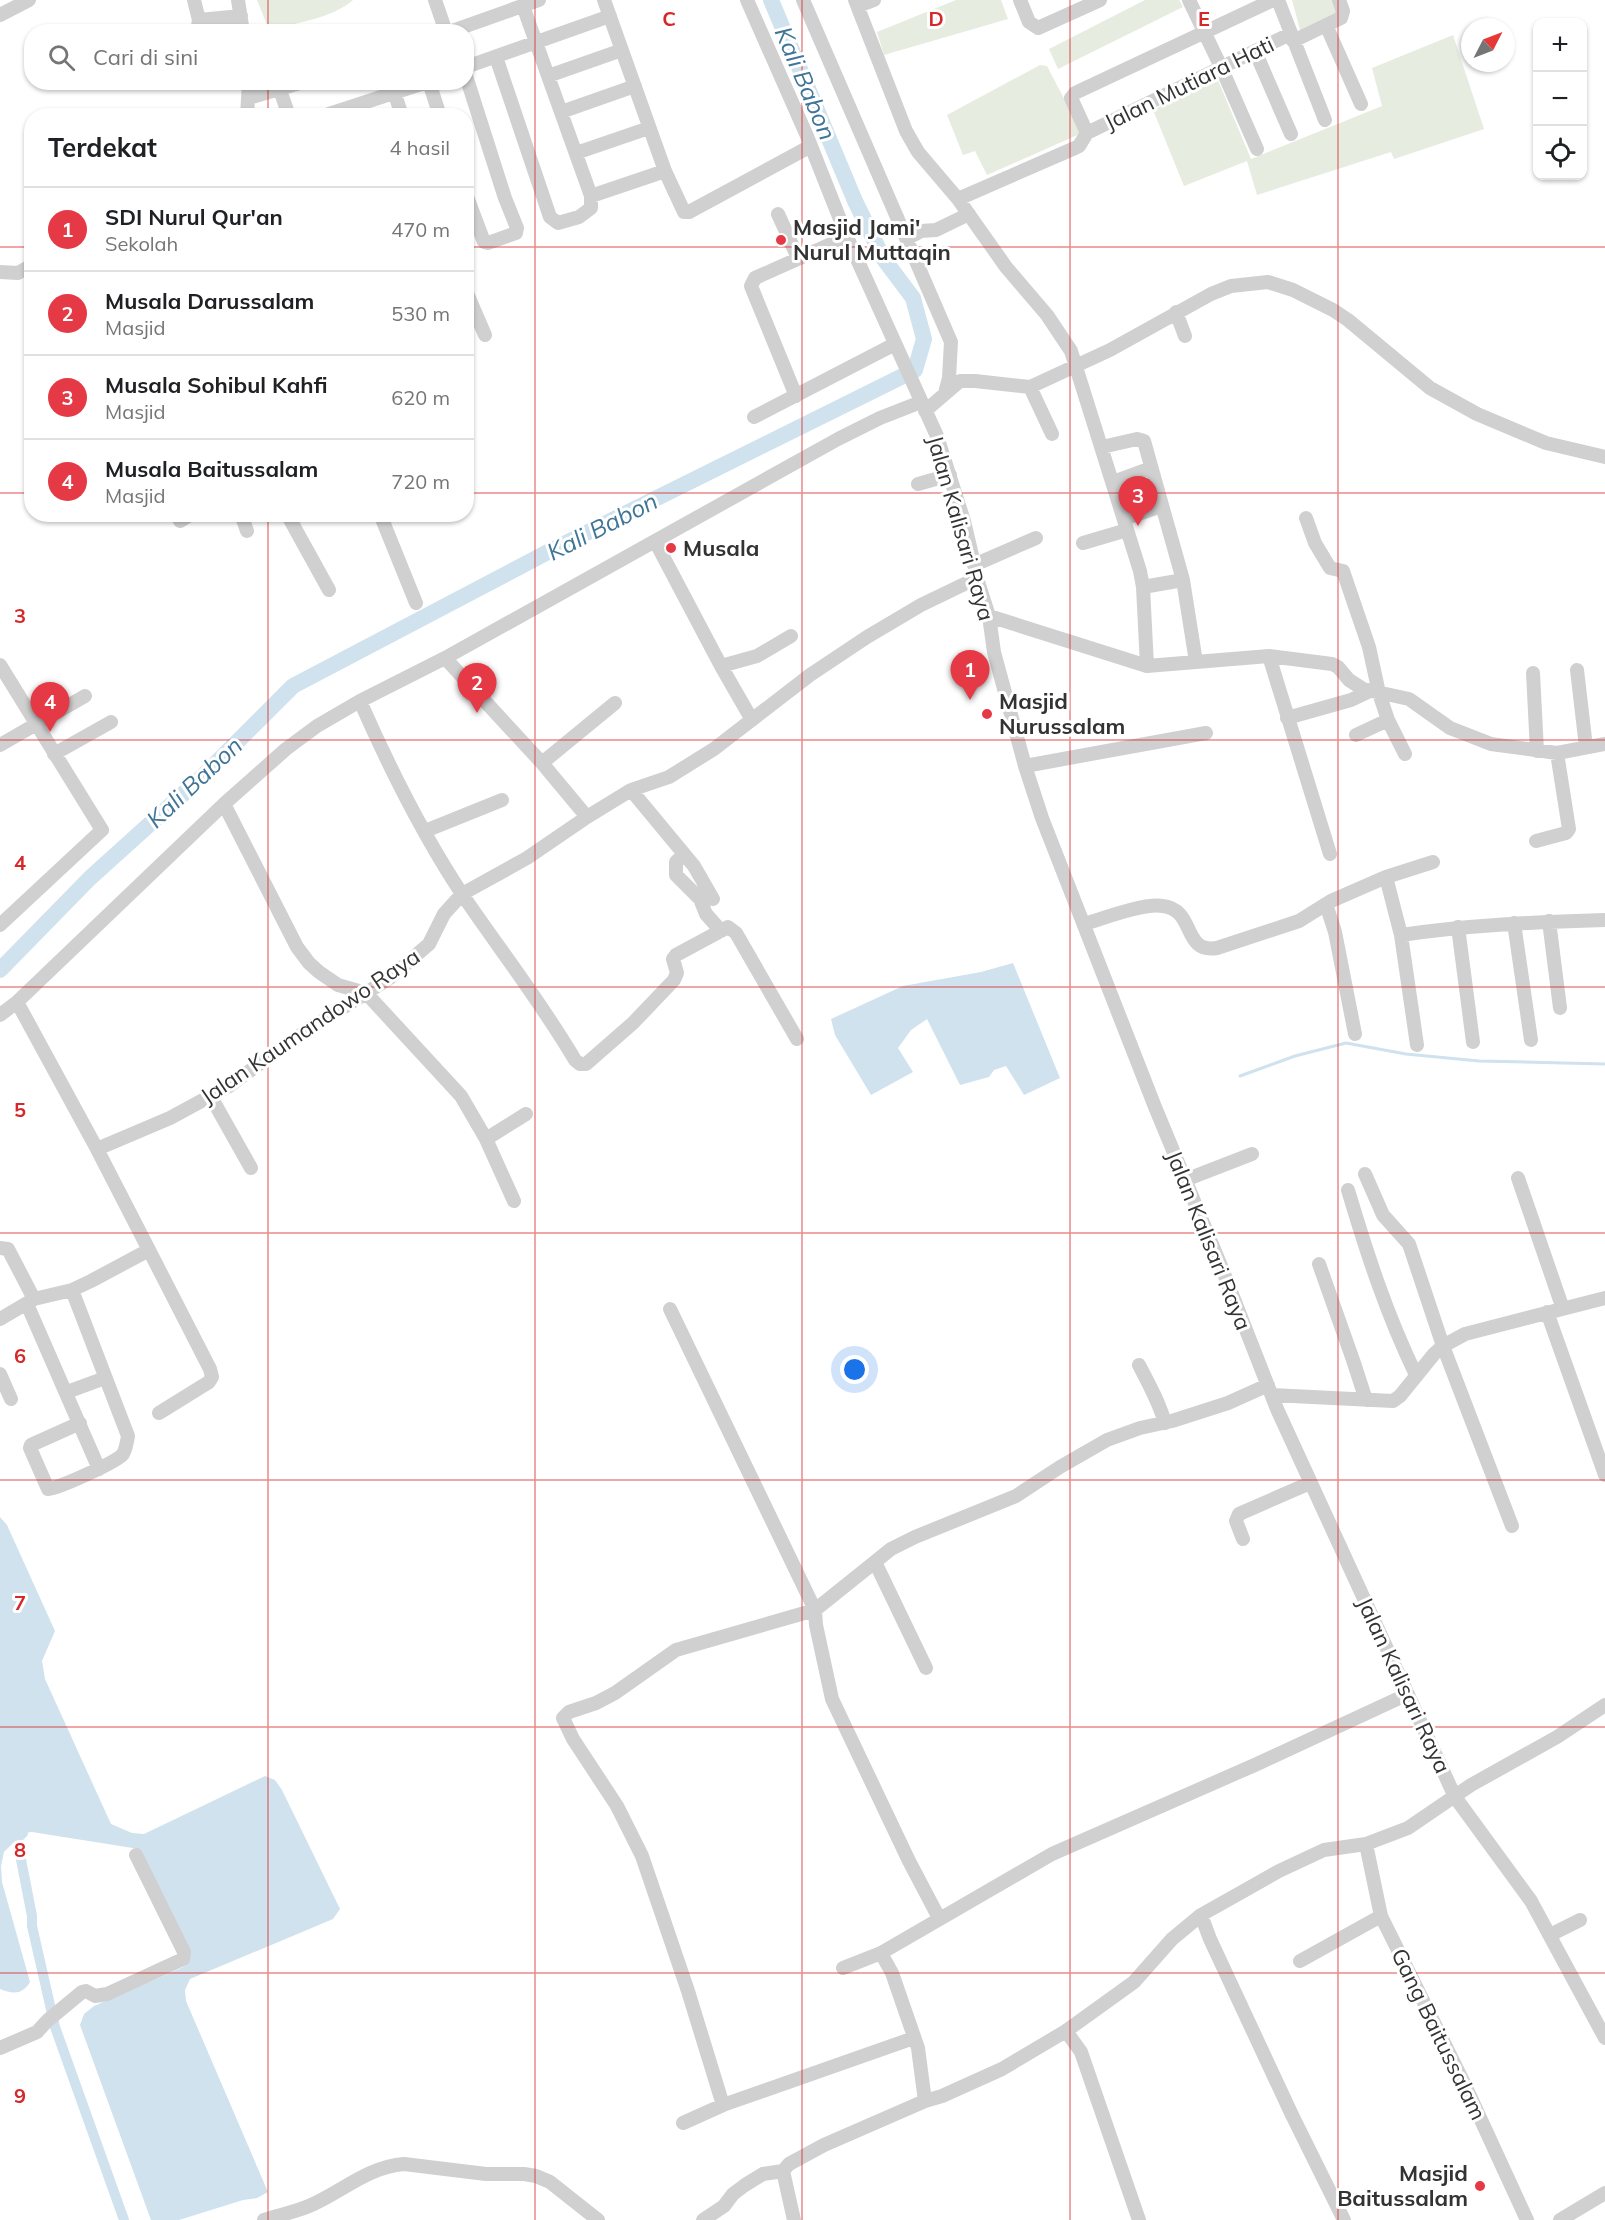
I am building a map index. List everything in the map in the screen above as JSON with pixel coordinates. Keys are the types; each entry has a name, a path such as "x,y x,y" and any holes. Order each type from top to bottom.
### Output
{"street":[{"path":"0,15 28,0"},
{"path":"194,0 198,24"},
{"path":"238,0 242,24"},
{"path":"435,0 444,24"},
{"path":"464,24 499,7 523,6 540,0"},
{"path":"604,0 649,128 681,210 686,212 812,146"},
{"name":"Jalan Kalisari Raya","path":"747,0 812,146 847,237 937,436 989,616 994,652 1025,766 1051,842 1270,1390 1310,1483 1350,1565 1455,1797 1531,1901 1605,2038"},
{"path":"803,0 908,238 951,342 949,378 945,393"},
{"path":"874,0 856,3 906,131 918,152 958,199 1006,267 1060,333 1071,351 1126,524 1143,587 1147,666"},
{"path":"1020,0 1029,21 1038,28 1100,0"},
{"path":"1189,0 1257,149"},
{"path":"1087,133 1072,101 1072,96 1272,0"},
{"path":"1278,0 1325,120"},
{"path":"1339,0 1343,15 1326,25 1361,104"},
{"path":"496,57 550,217 558,223 579,218 591,208 591,196 523,6"},
{"path":"207,24 241,16"},
{"path":"474,64 610,16"},
{"name":"Jalan Mutiara Hati","path":"958,199 1079,146 1087,133 1221,67 1255,51 1326,25"},
{"path":"548,76 622,50"},
{"path":"1255,51 1291,134"},
{"path":"561,112 634,86"},
{"path":"247,108 249,90"},
{"path":"249,98 280,90 286,108"},
{"path":"364,108 390,90"},
{"path":"394,90 399,108"},
{"path":"431,90 437,108"},
{"path":"471,90 517,231 488,243 484,242 474,215"},
{"path":"576,153 649,128"},
{"path":"591,196 665,171"},
{"path":"778,214 798,258"},
{"path":"908,238 921,231 936,230 969,214"},
{"path":"796,396 751,286 755,278 847,237"},
{"path":"0,272 14,274 24,272"},
{"path":"0,1015 17,1002 224,804 286,749 317,726 880,418 922,404 945,393 960,381 1030,387 1110,350 1176,312 1231,286 1259,283 1280,285 1304,295 1348,320 1416,377 1458,404 1546,443 1605,456"},
{"path":"474,310 485,336"},
{"path":"1176,312 1185,336"},
{"path":"754,417 897,349"},
{"path":"1030,387 1052,434"},
{"path":"1102,447 1141,439 1143,441 1183,580 1196,662"},
{"path":"1113,482 1151,468"},
{"path":"918,484 950,475"},
{"path":"1083,543 1162,506"},
{"path":"1306,518 1316,543 1330,568 1343,571 1370,647 1375,692 1405,754"},
{"path":"244,522 247,531"},
{"path":"291,522 329,590"},
{"path":"383,522 416,603"},
{"name":"Jalan Kaumandowo Raya","path":"98,1149 211,1097 291,1041 392,977 422,951 433,938 438,922 462,894 527,858 631,790 669,777 714,749 810,675 867,637 976,571 1036,538"},
{"path":"655,541 752,720"},
{"path":"1143,587 1183,580"},
{"path":"989,616 1147,666 1269,656 1332,664 1357,686 1409,699 1450,728 1491,744 1557,753 1605,744"},
{"path":"721,666 757,656 791,636"},
{"path":"1269,656 1330,854"},
{"path":"445,658 542,763 587,817"},
{"path":"0,665 102,830 0,925"},
{"path":"1577,669 1586,747"},
{"path":"1533,673 1537,751"},
{"path":"1287,718 1375,692"},
{"path":"0,745 85,696"},
{"path":"360,701 379,746 462,894 579,1064 586,1064 633,1023 674,980 677,974 673,959 676,955 730,927 736,933 797,1039"},
{"path":"542,763 615,704"},
{"path":"1356,735 1388,720"},
{"path":"54,754 111,722"},
{"path":"1025,766 1206,733"},
{"path":"1536,841 1566,833 1569,829 1557,753"},
{"path":"631,790 694,866 712,899"},
{"path":"426,831 502,800"},
{"path":"224,804 297,947 309,963 338,985 366,993 460,1096 486,1139 514,1201"},
{"path":"684,854 676,862 676,875 699,899 706,914 721,931"},
{"path":"1085,924 1144,908 1166,906 1186,921 1195,942 1204,949 1209,949 1235,943 1299,921 1326,904 1386,877 1433,862"},
{"path":"1386,877 1401,935 1417,1045"},
{"path":"1326,904 1335,932 1355,1034"},
{"path":"1401,935 1514,922 1605,920"},
{"path":"1549,921 1560,1008"},
{"path":"1514,922 1531,1040"},
{"path":"1458,927 1473,1042"},
{"path":"17,1002 98,1149 210,1369 212,1377 209,1382 159,1413"},
{"path":"211,1097 251,1168"},
{"path":"486,1139 526,1114"},
{"path":"1185,1180 1252,1154"},
{"path":"1365,1174 1383,1215 1410,1244 1443,1346 1512,1526"},
{"path":"1518,1178 1563,1308"},
{"path":"1348,1190 1376,1283 1395,1332 1416,1375"},
{"path":"0,1248 8,1249 99,1468"},
{"path":"0,1319 30,1301 72,1290 149,1250"},
{"path":"1319,1264 1366,1400"},
{"path":"72,1290 128,1436 123,1454 99,1468 48,1490 30,1448 34,1442 80,1423"},
{"path":"723,2105 638,1846 617,1806 573,1739 563,1718 569,1712 596,1703 615,1693 676,1650 815,1610 891,1549 1016,1496 1107,1440 1270,1390 1393,1401 1400,1396 1443,1346 1465,1334 1605,1298"},
{"path":"670,1309 815,1610 816,1625 832,1699 909,1861 939,1918"},
{"path":"1547,1312 1605,1475"},
{"path":"1139,1365 1150,1391 1158,1401 1165,1423"},
{"path":"0,1374 11,1400"},
{"path":"67,1392 105,1378"},
{"path":"1243,1539 1236,1521 1239,1514 1310,1483"},
{"path":"875,1562 926,1668"},
{"path":"843,1968 881,1953 1052,1854 1257,1764 1408,1694"},
{"path":"703,2220 724,2206 733,2194 763,2174 783,2171 789,2164 824,2145 1002,2069 1066,2031 1134,1982 1172,1939 1201,1916 1279,1871 1324,1850 1366,1844 1408,1828 1471,1785 1557,1737 1605,1706"},
{"name":"Gang Baitussalam","path":"1366,1844 1381,1916 1464,2083 1527,2220"},
{"path":"0,2048 38,2032 47,2021 82,1992 86,1991 100,1996 183,1959 184,1952 136,1855"},
{"path":"1201,1916 1292,2115 1344,2220"},
{"path":"1300,1961 1381,1916"},
{"path":"1550,1935 1580,1920"},
{"path":"881,1953 892,1973 914,2038 925,2101"},
{"path":"1066,2031 1081,2052 1139,2220"},
{"path":"683,2123 723,2105 914,2038"},
{"path":"264,2220 310,2206 372,2172 391,2165 404,2164 486,2174 536,2176 550,2182 598,2220"},
{"path":"783,2171 794,2220"},
{"path":"1560,2220 1605,2193"}],"shaded area":[{"path":"257,0 353,0 326,15 305,21 293,24 267,24"},
{"path":"956,0 1001,0 1008,19 884,55 877,32"},
{"path":"1145,0 1179,0 1183,7 1058,69 1049,49"},
{"path":"1292,0 1335,0 1339,12 1300,30"},
{"path":"1453,35 1461,59 1461,72 1465,72 1484,129 1394,159 1391,152 1257,195 1247,161 1184,186 1153,110 1217,78 1251,159 1382,106 1372,68"},
{"path":"1040,65 1047,66 1082,133 987,175 975,151 963,155 947,115"}],"water":[{"path":"1013,963 1060,1078 1024,1095 1006,1066 994,1070 989,1077 960,1085 927,1019 911,1030 898,1048 913,1072 871,1095 835,1035 831,1019 903,986 981,972"},
{"path":"0,1517 7,1525 55,1631 42,1661 45,1679 111,1824 132,1833 144,1834 265,1776 275,1780 282,1790 340,1909 333,1919 190,1979 185,1990 186,2001 268,2192 257,2198 243,2200 179,2220 151,2220 80,2025 84,2014 94,2006 179,1969 189,1962 188,1949 139,1849 32,1832 23,1833 4,1852 1,1866 2,1882 30,1982 24,1989 17,1992 0,1989"}],"waterway":[{"name":"Kali Babon","path":"0,970 90,878 203,776 293,686 546,553 915,370 924,339 913,298 883,258 855,201 771,0"},
{"path":"1240,1076 1295,1056 1346,1043 1406,1054 1479,1061 1605,1064"},
{"path":"23,1833 17,1839 32,1926 55,2027 124,2220"}],"place":[{"name":"Masjid Jami' Nurul Muttaqin","path":"781,240"},
{"name":"Musala Sohibul Kahfi","path":"1138,526"},
{"name":"Musala","path":"671,548"},
{"name":"SDI Nurul Qur'an","path":"970,700"},
{"name":"Musala Darussalam","path":"477,713"},
{"name":"Masjid Nurussalam","path":"987,714"},
{"name":"Musala Baitussalam","path":"50,732"},
{"name":"Masjid Baitussalam","path":"1480,2186"}]}
